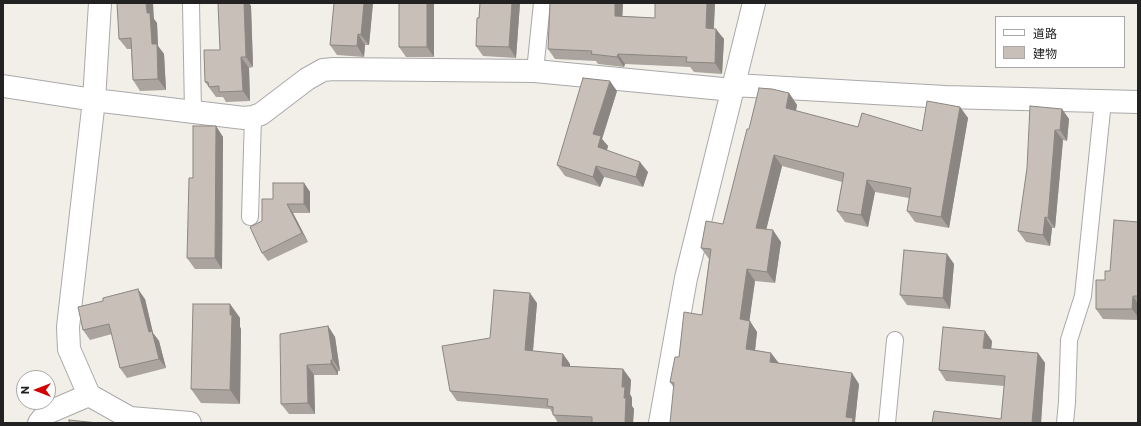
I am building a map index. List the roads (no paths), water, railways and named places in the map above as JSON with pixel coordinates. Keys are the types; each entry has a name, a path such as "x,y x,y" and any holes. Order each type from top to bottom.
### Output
{"street":[{"path":"100,3 94,100 68,327 69,349 89,396 130,418 190,423"},
{"path":"660,423 686,278 754,3"},
{"path":"3,86 94,100 193,112 253,117 261,114 308,78 323,70 334,69 535,71 734,87 945,97 1138,102"},
{"path":"39,423 47,413 89,396"}],"lane":[{"path":"190,3 193,112"},
{"path":"535,71 542,3"},
{"path":"1065,423 1069,340 1083,296 1103,101"},
{"path":"250,216 253,117"},
{"path":"887,423 896,340"}]}
